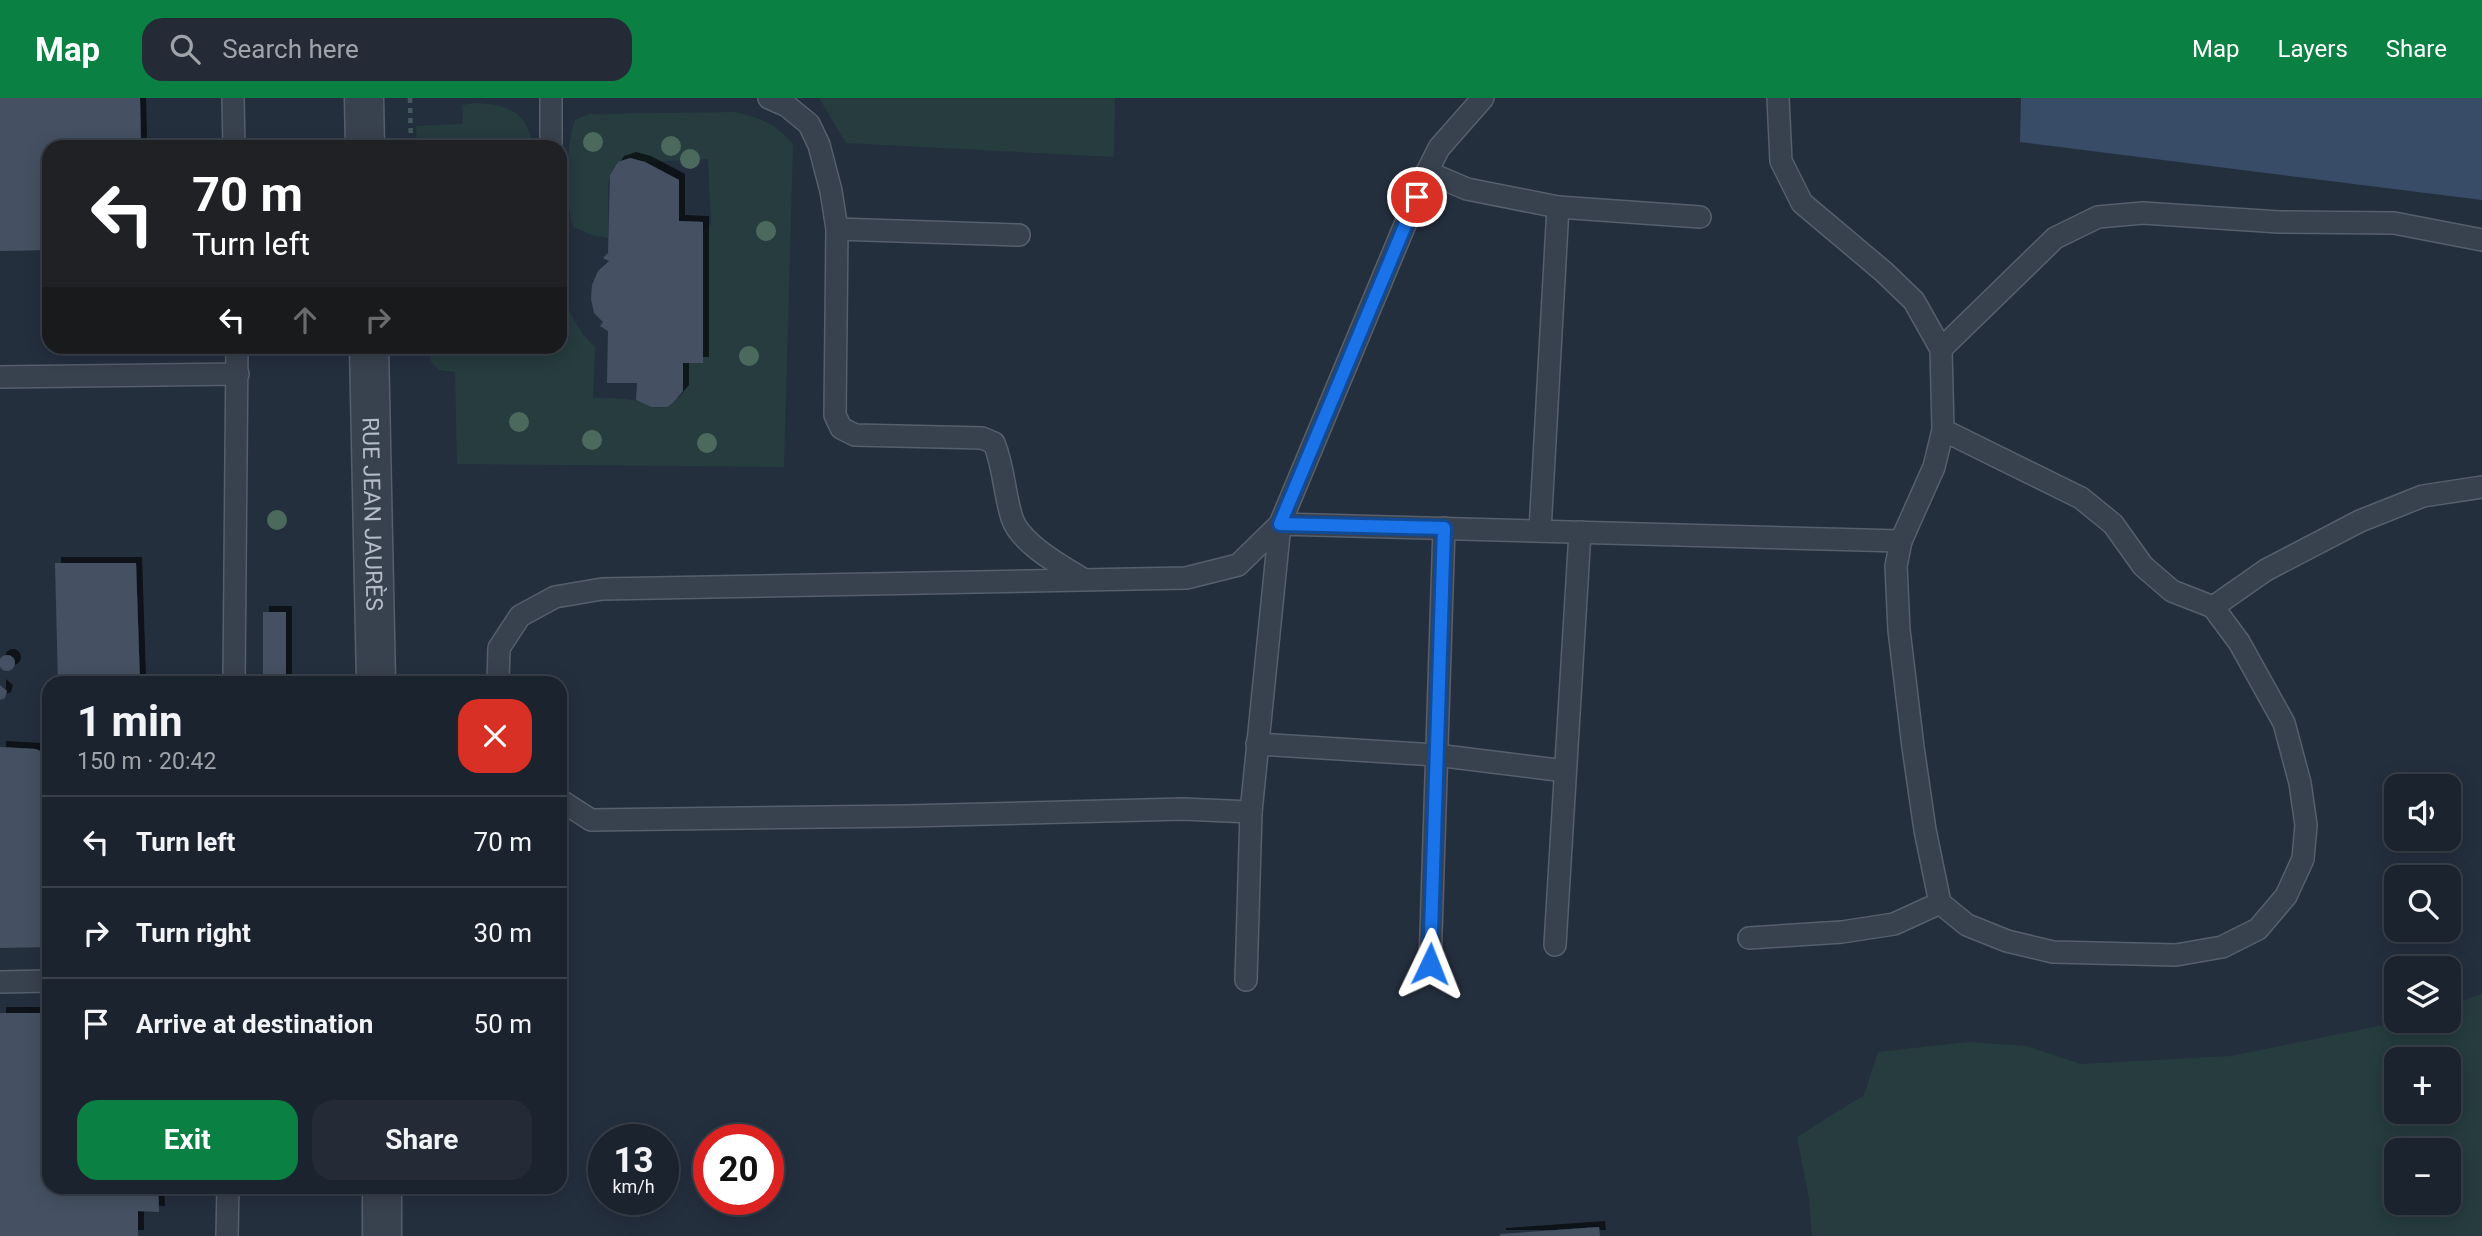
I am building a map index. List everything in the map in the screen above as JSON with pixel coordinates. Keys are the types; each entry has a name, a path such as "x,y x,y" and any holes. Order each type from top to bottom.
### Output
{"street":[{"path":"364,98 365,140"},
{"name":"RUE JEAN JAURÈS","path":"369,354 376,676"},
{"path":"382,1194 382,1236"}],"lane":[{"path":"233,98 234,140"},
{"path":"551,98 551,140"},
{"path":"769,98 787,106 809,124 819,145 831,191 837,229 835,415 841,428 855,435 982,438 994,443 1000,456 1012,521 1037,550 1082,578"},
{"path":"1246,980 1251,812 1280,524 1427,172 1439,148 1483,98"},
{"path":"1778,98 1781,161 1802,203 1914,301 1941,349 1943,430 1934,467 1901,541 1896,566 1900,642 1925,830 1940,903 1967,925 2007,941 2053,952 2175,955 2222,947 2258,929 2286,896 2303,859 2306,825 2300,783 2284,723 2239,642 2213,607 2172,591 2143,566 2113,524 2081,498 1943,430"},
{"path":"1427,172 1467,189 1558,207 1700,217"},
{"path":"1540,531 1558,207"},
{"path":"1941,349 2055,238 2098,217 2143,213 2279,222 2394,223 2482,240"},
{"path":"837,229 1019,235"},
{"path":"234,676 237,354"},
{"path":"0,377 238,374"},
{"path":"2213,607 2266,570 2360,521 2423,496 2482,487"},
{"path":"498,676 499,648 520,616 555,597 602,589 1186,578 1238,565 1280,524 1901,541"},
{"path":"1430,964 1444,528"},
{"path":"1555,945 1580,532"},
{"path":"1257,744 1436,755 1565,771"},
{"path":"567,805 591,820 1183,810 1251,812"},
{"path":"1749,938 1842,932 1894,924 1940,903"},
{"path":"0,982 42,981"},
{"path":"227,1236 228,1194"}],"path":[{"path":"410,98 411,140"}],"green space":[{"path":"819,98 1115,98 1114,157 846,143"},
{"path":"475,103 506,108 520,117 532,140 417,140 416,126 463,124 462,105"},
{"path":"735,112 767,123 793,144 784,467 457,464 455,372 439,370 431,362 430,354 567,354 567,305 583,334 595,347 593,398 633,400 654,407 671,405 682,387 683,363 703,363 703,232 711,224 708,159 645,162 638,159 624,160 613,168 608,183 608,238 591,235 573,227 568,174 575,120 589,114"},
{"path":"2482,994 2482,1236 1812,1236 1809,1199 1797,1137 1864,1095 1878,1052 1968,1042 2027,1046 2081,1064 2231,1056 2384,1025 2384,1033 2461,1033 2461,1001"}],"water":[{"path":"2021,98 2482,98 2482,200 2020,142"}],"building":[{"path":"0,98 140,98 141,140 42,140 42,250 0,251"},
{"path":"630,158 645,162 679,180 679,221 703,222 703,363 683,363 683,391 667,407 651,407 636,400 637,383 607,383 608,331 600,326 603,322 594,313 591,299 592,285 598,271 609,261 603,258 608,253 610,175 618,162"},
{"path":"55,563 136,563 140,676 58,676"},
{"path":"263,612 286,612 286,676 263,676"},
{"path":"7,655 15,663 7,671 -1,663"},
{"path":"0,685 7,691 5,698 0,700"},
{"path":"0,747 36,749 42,752 42,947 0,948"},
{"path":"0,1013 42,1013 42,1194 158,1194 159,1212 138,1211 138,1236 0,1236"},
{"path":"1599,1227 1600,1236 1500,1236 1500,1234"}],"route":[{"path":"1417,197 1280,524 1444,528 1430,964"}]}
